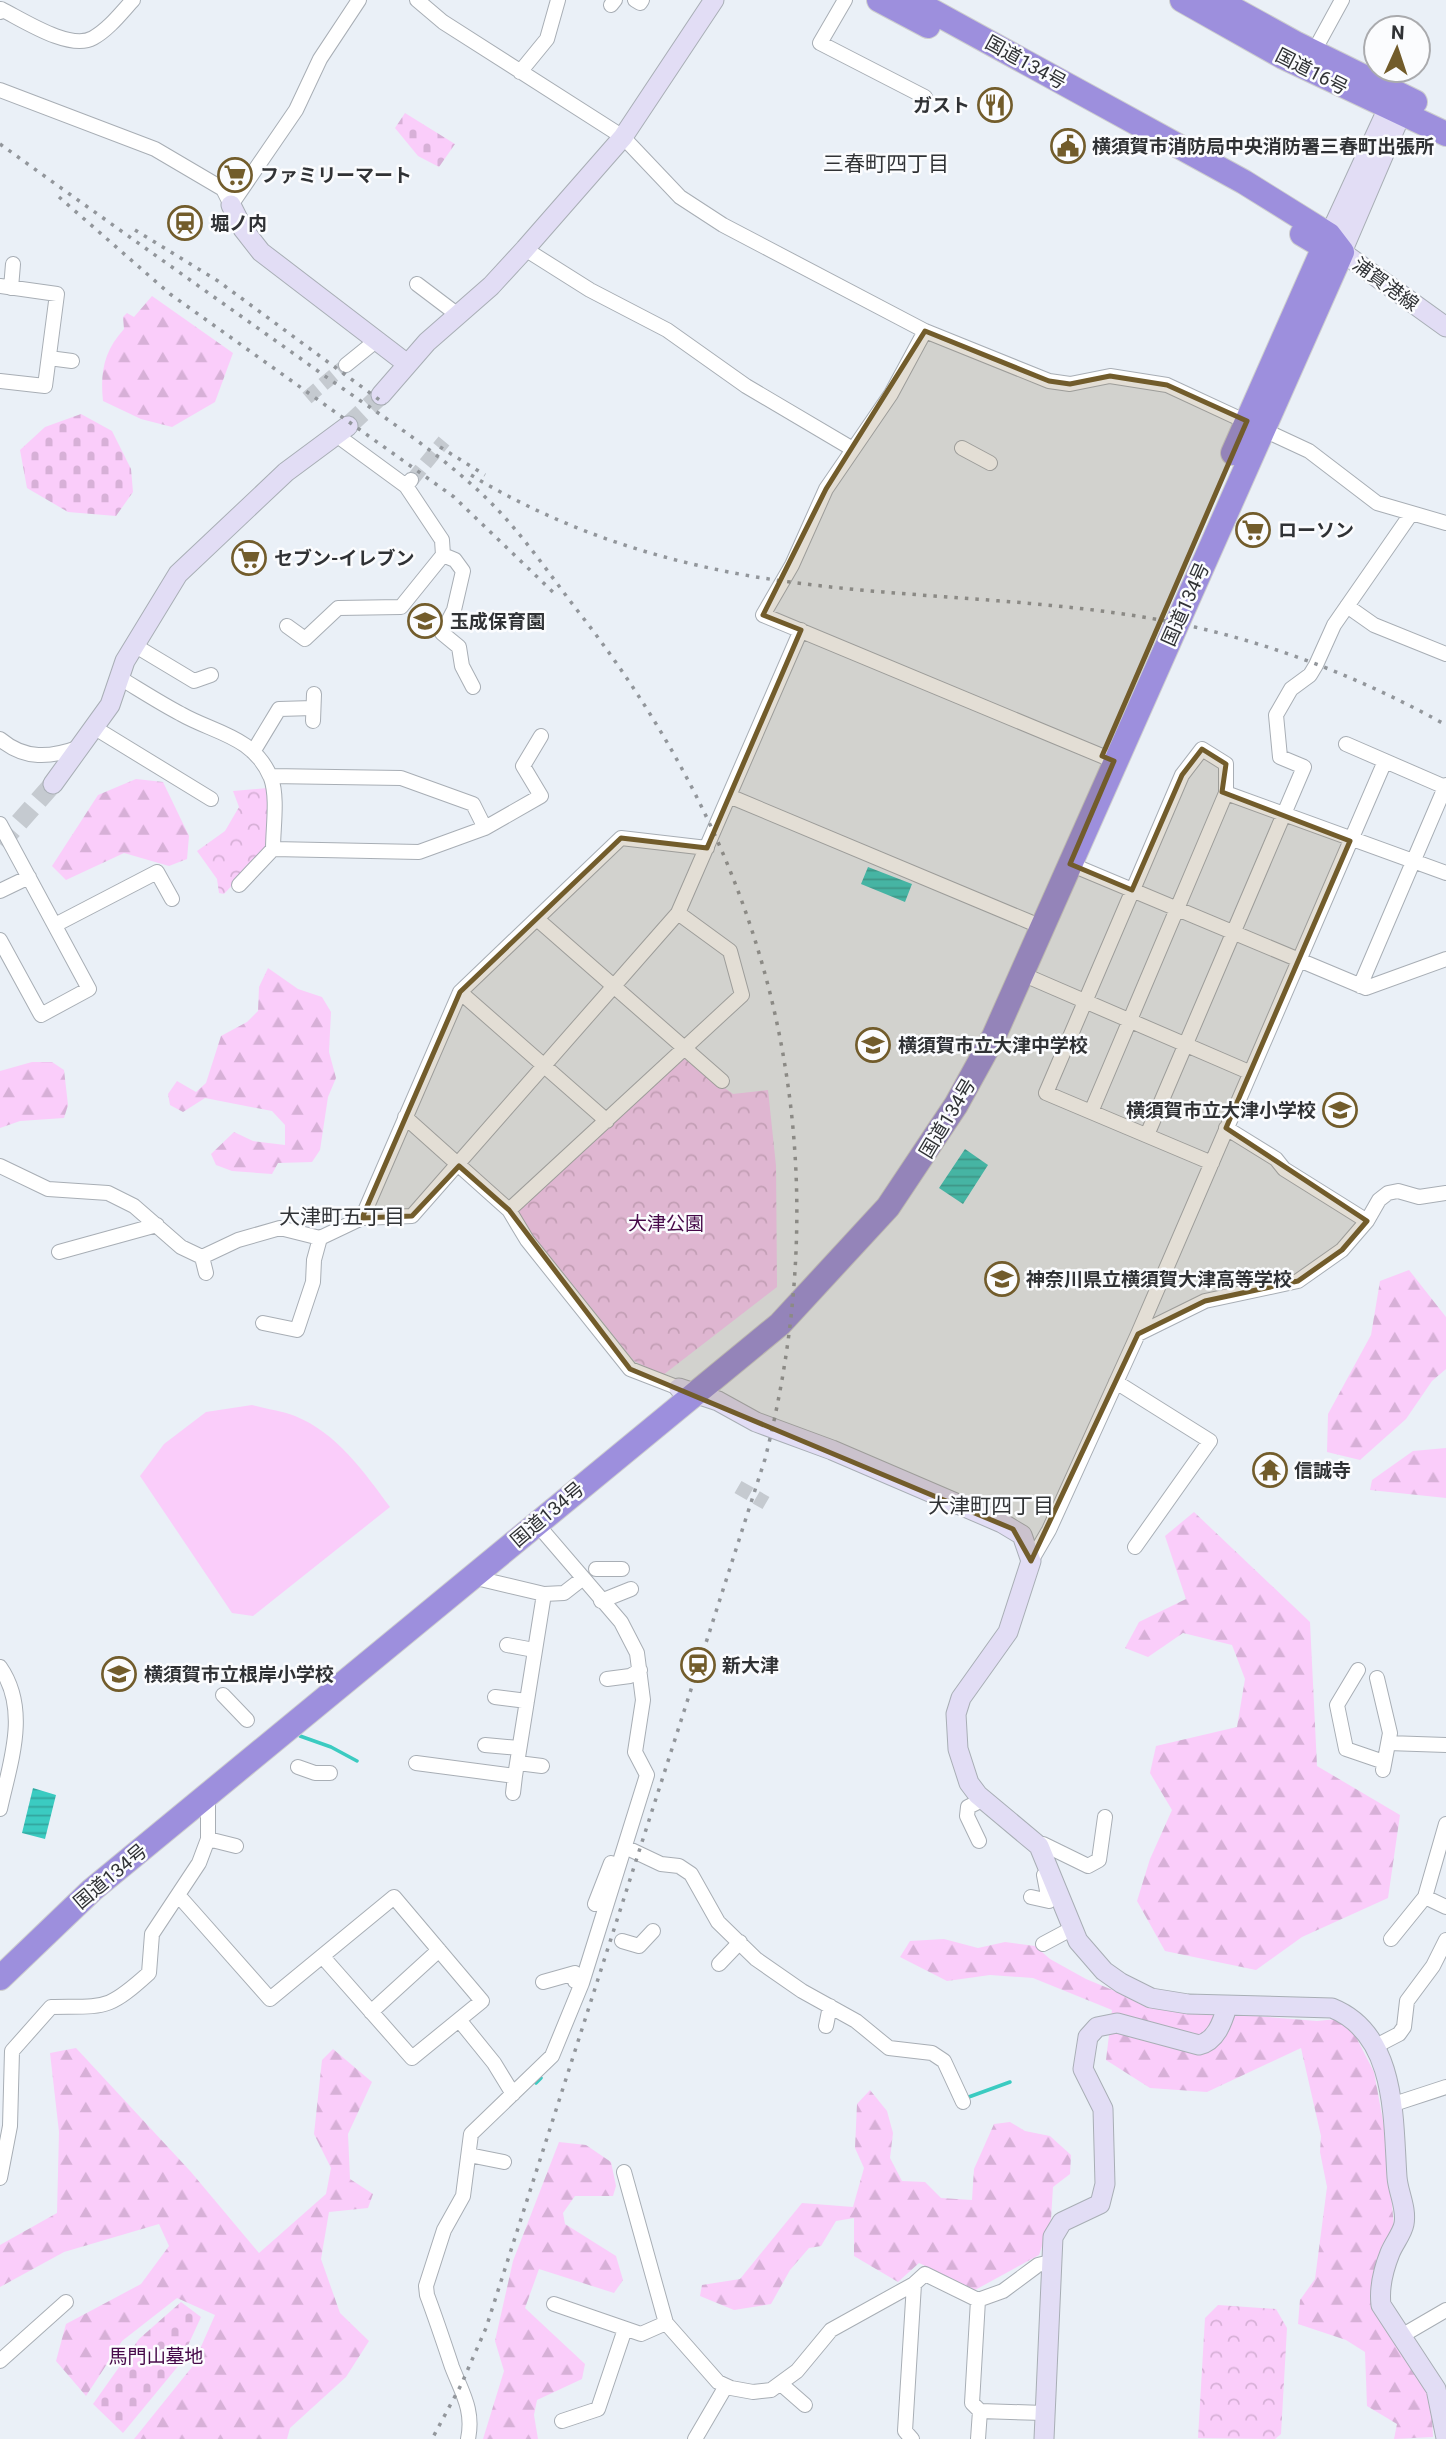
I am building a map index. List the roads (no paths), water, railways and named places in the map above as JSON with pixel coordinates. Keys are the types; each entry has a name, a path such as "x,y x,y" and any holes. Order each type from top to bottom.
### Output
{"highway":[{"name":"国道134号","path":"879,0 1332,245"},
{"name":"国道134号","path":"912,0 1244,182 1332,245"},
{"name":"国道16号","path":"1182,0 1283,57 1396,106 1446,115"},
{"name":"国道16号","path":"1217,0 1313,52 1396,106 1446,134"},
{"name":"国道134号","path":"0,1978 92,1890 472,1577 687,1390 771,1314 878,1197 945,1099 981,1031 1108,758 1332,245"},
{"name":"国道134号","path":"0,1956 82,1879 687,1390 780,1324 888,1207 956,1105 994,1036 1070,864 1108,758"}],"street":[{"path":"0,10 49,34 75,41 91,39 133,0"},
{"path":"231,205 296,110 320,59 359,0"},
{"path":"417,0 443,22 623,136 663,180 698,210 925,331 1049,381 1070,384 1110,376 1167,385 1309,451 1377,503 1446,523"},
{"path":"520,72 547,39 558,0"},
{"path":"635,0 640,3 642,0"},
{"path":"381,395 405,363 526,250 623,136 714,0"},
{"path":"845,0 820,43 925,97"},
{"path":"1313,52 1342,0"},
{"path":"0,90 155,149 223,189 243,229 261,252 405,363"},
{"path":"1332,245 1396,106"},
{"name":"浦賀港線","path":"1332,245 1446,327"},
{"path":"526,250 590,290 667,330 746,386 851,448"},
{"path":"0,381 44,386 57,294 5,287 13,264"},
{"path":"417,284 458,315"},
{"path":"925,331 891,394 851,448 826,489 792,565 763,615 1108,758"},
{"path":"346,365 377,340"},
{"path":"49,358 72,361"},
{"path":"53,784 110,705 134,645 178,574 286,472 342,430 409,483 442,540 443,555 401,607 338,608 304,639 287,626"},
{"path":"962,448 990,463"},
{"path":"1147,1135 1304,767 1280,757 1276,715 1291,689 1317,665 1334,625 1412,514"},
{"path":"443,555 456,560 463,571 454,610 442,633 459,646 462,666 473,687"},
{"path":"1347,606 1374,625 1446,654"},
{"path":"202,1257 238,1240 280,1228 320,1238 362,1218 412,1216 459,1166 678,913 800,630"},
{"path":"134,645 194,681 211,675"},
{"path":"120,678 184,716 224,731 253,751 270,776 273,789 273,849 239,885"},
{"path":"253,751 279,709 313,708"},
{"path":"95,728 211,799"},
{"path":"273,849 419,852 485,828 541,796 523,766 541,736"},
{"path":"0,738 13,749 32,755 58,755 82,746"},
{"path":"1346,744 1445,786 1360,986"},
{"path":"1091,1112 1226,793 1226,764 1202,749 1182,775 1083,1000 1046,1093 1091,1112 1147,1135 1212,1163"},
{"path":"1385,761 1138,1334 1049,1530 1031,1561 1008,1632 965,1688 956,1714 958,1749 969,1783 1039,1846 1078,1941 1104,1971 1139,1993 1163,2000 1227,2007 1332,2008 1350,2015 1374,2047 1394,2105 1397,2181 1404,2224 1390,2253 1380,2294 1381,2305 1441,2388 1446,2438"},
{"path":"270,776 401,778 473,804 485,828"},
{"path":"1226,793 1350,841 1446,873"},
{"path":"729,796 1030,922"},
{"path":"0,824 89,989 41,1015 0,940"},
{"path":"362,1218 460,992 621,838 707,848"},
{"path":"1070,864 1366,988 1446,959"},
{"path":"55,925 157,872 172,899"},
{"path":"0,891 29,877"},
{"path":"509,1210 736,1002 743,991 730,951 678,913"},
{"path":"537,919 722,1081"},
{"path":"0,974 14,967"},
{"path":"1021,974 1249,1072"},
{"path":"460,992 607,1121"},
{"path":"405,1117 509,1210 527,1241 615,1353 630,1368 1002,1523 1021,1535 1031,1561"},
{"path":"1226,1128 1276,1159 1283,1169 1367,1221"},
{"path":"0,1167 48,1189 108,1193 134,1206 181,1247 202,1257"},
{"path":"1138,1334 1205,1301 1298,1281 1342,1250 1367,1221 1379,1200 1388,1193 1398,1191 1419,1197 1446,1193"},
{"path":"58,1252 157,1225"},
{"path":"263,1323 297,1330 313,1282 320,1238"},
{"path":"202,1257 206,1273"},
{"path":"1116,1382 1210,1441 1135,1547"},
{"path":"468,2439 471,2425 468,2400 454,2370 426,2286 444,2230 463,2196 471,2134 552,2056 582,1983 647,1775 635,1752 643,1700 637,1653 621,1622 536,1523"},
{"path":"596,1569 622,1569"},
{"path":"472,1577 544,1594 564,1593 582,1579"},
{"path":"601,1601 631,1589"},
{"path":"513,1793 544,1594"},
{"path":"508,1645 534,1650"},
{"path":"0,1667 15,1699 16,1740 0,1809"},
{"path":"607,1679 630,1676 640,1670"},
{"path":"1358,1670 1337,1705 1343,1742 1346,1749 1383,1767 1390,1733 1377,1678"},
{"path":"223,1695 247,1720"},
{"path":"495,1697 527,1701"},
{"path":"0,1733 16,1740"},
{"path":"1388,1743 1446,1745"},
{"path":"485,1745 517,1762"},
{"path":"416,1763 517,1762 542,1766"},
{"path":"298,1767 315,1773 330,1773"},
{"path":"0,2178 10,2126 6,2049 51,2007 105,2006 120,2000 149,1973 152,1934 200,1863 208,1839 208,1794"},
{"path":"979,1841 967,1816 968,1807 984,1799"},
{"path":"1039,1846 1043,1844 1088,1866 1099,1860 1105,1817"},
{"path":"1391,1939 1425,1897 1446,1824"},
{"path":"208,1839 236,1846"},
{"path":"595,1904 619,1846 625,1845 662,1864 679,1866 691,1874 718,1922 756,1959 802,1992 856,2021 889,2048 932,2053 944,2061 963,2102"},
{"path":"1031,1897 1049,1900 1044,1875 1050,1872"},
{"path":"178,1895 270,1999 322,1956 394,1897 482,2001 412,2058 322,1956"},
{"path":"1425,1897 1446,1907"},
{"path":"1043,1944 1073,1928"},
{"path":"622,1941 639,1946 653,1931"},
{"path":"1374,2047 1399,2034 1404,2027 1407,2001 1433,1966 1446,1940"},
{"path":"719,1964 740,1942"},
{"path":"371,2012 439,1950"},
{"path":"543,1982 575,1973 575,1981 582,1983"},
{"path":"826,2026 830,2006"},
{"path":"1044,2439 1053,2237 1062,2222 1100,2204 1105,2184 1103,2109 1083,2069 1088,2037 1097,2027 1117,2023 1199,2045 1208,2043 1216,2033 1227,2007"},
{"path":"460,2021 494,2063 513,2094"},
{"path":"1394,2105 1446,2087"},
{"path":"469,2155 505,2162"},
{"path":"624,2172 666,2323 718,2382 753,2392 771,2390 781,2385 797,2371 831,2330 914,2284 925,2274 978,2300 1003,2291 1038,2265 1050,2262"},
{"path":"446,2207 465,2185"},
{"path":"912,2439 905,2431 914,2284"},
{"path":"978,2300 972,2403 980,2411 1044,2413"},
{"path":"0,2361 18,2354 66,2301"},
{"path":"555,2304 641,2334 666,2323"},
{"path":"1403,2335 1446,2309"},
{"path":"562,2421 598,2409 625,2329"},
{"path":"781,2385 805,2405"},
{"path":"695,2439 726,2386"},
{"path":"978,2439 980,2411"}],"waterway":[{"path":"300,1736 331,1747 357,1761"},
{"path":"536,2083 541,2078"},
{"path":"966,2098 1010,2082"}],"tunnel":[{"path":"307,398 346,365"},
{"path":"348,426 381,395"},
{"path":"412,480 444,441"},
{"path":"0,844 53,784"},
{"path":"738,1487 766,1503"}],"railway":[{"path":"0,144 418,441 462,476 509,522 577,610 645,706 701,805 744,907 775,1012 792,1120 797,1230 788,1344 765,1459 486,2328 461,2385 432,2439"},
{"path":"59,197 170,294 454,497 555,594"},
{"path":"135,230 218,281 385,404"},
{"path":"440,447 485,475"},
{"path":"471,475 508,496 585,531 665,557 748,576 878,592 1099,611 1183,624 1261,645 1337,672 1446,725"}],"place":[{"name":"ガスト","path":"995,105"},
{"name":"横須賀市消防局中央消防署三春町出張所","path":"1068,146"},
{"name":"ファミリーマート","path":"235,175"},
{"name":"堀ノ内","path":"185,223"},
{"name":"ローソン","path":"1253,530"},
{"name":"セブン-イレブン","path":"249,558"},
{"name":"玉成保育園","path":"425,621"},
{"name":"横須賀市立大津中学校","path":"873,1045"},
{"name":"横須賀市立大津小学校","path":"1340,1110"},
{"name":"神奈川県立横須賀大津高等学校","path":"1002,1279"},
{"name":"信誠寺","path":"1270,1470"},
{"name":"新大津","path":"698,1665"},
{"name":"横須賀市立根岸小学校","path":"119,1674"}],"district":[{"name":"三春町四丁目","path":"886,164"},
{"name":"大津町五丁目","path":"342,1217"},
{"name":"大津町四丁目","path":"991,1506"}],"park label":[{"name":"大津公園","path":"666,1223"},
{"name":"馬門山墓地","path":"156,2356"}]}
